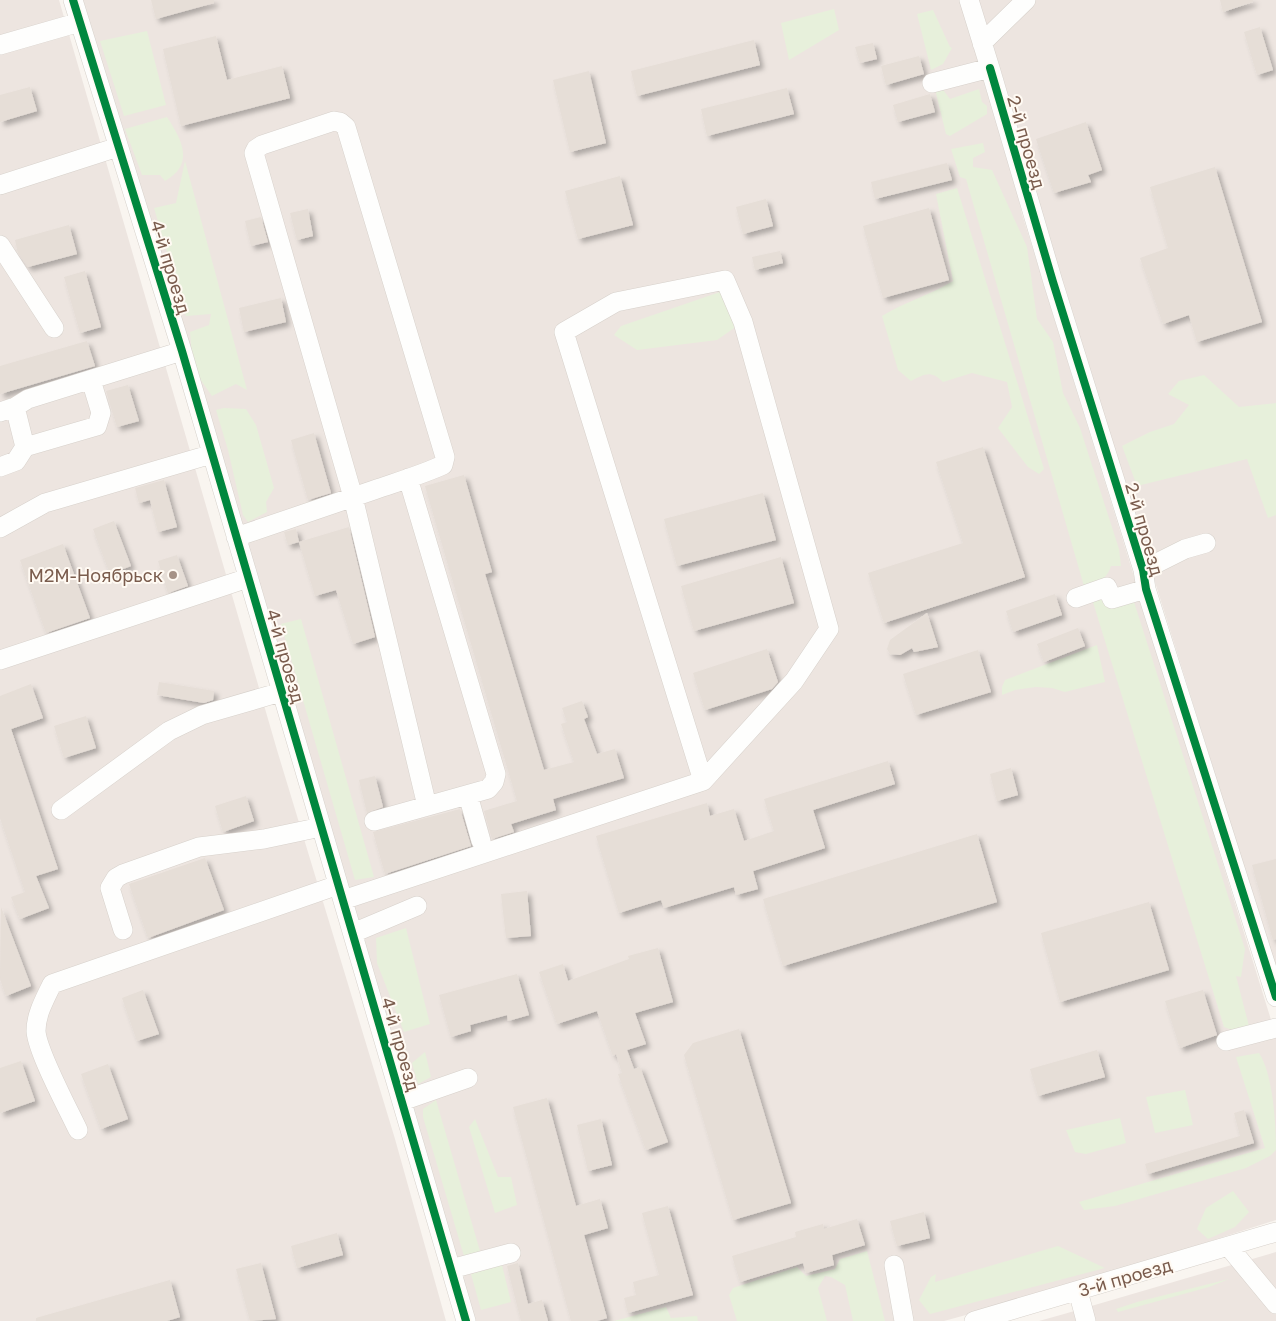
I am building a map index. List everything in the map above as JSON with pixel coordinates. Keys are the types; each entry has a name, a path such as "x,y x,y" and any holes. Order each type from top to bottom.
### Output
{"street":[{"name":"4-й проезд","path":"73,0 182,351 466,1321"},
{"name":"2-й проезд","path":"969,0 1053,282 1143,570 1146,589 1276,997"},
{"path":"982,43 1026,0"},
{"path":"0,45 80,22"},
{"path":"932,83 990,68"},
{"path":"236,537 353,497 408,478 443,465 445,456 346,128 340,122 334,121 262,145 256,149 254,154 353,497 427,806"},
{"path":"0,185 118,147"},
{"path":"0,245 54,328"},
{"path":"78,1130 40,1047 36,1032 39,1012 52,984 340,893 688,788 703,781 794,681 830,629 743,322 725,280 616,302 564,332 703,781"},
{"path":"25,447 7,409 28,399 182,351"},
{"path":"0,467 16,461 25,447 97,426 101,413 91,380"},
{"path":"0,528 45,503 212,454"},
{"path":"374,821 488,789 494,782 496,774 408,478"},
{"path":"1143,570 1185,549 1206,543"},
{"path":"0,660 248,578"},
{"path":"1076,598 1107,587 1112,599 1146,589"},
{"path":"61,810 168,731 202,715 281,692"},
{"path":"468,794 481,841"},
{"path":"123,930 110,888 116,878 123,874 199,847 264,839 321,826"},
{"path":"353,933 417,906"},
{"path":"1226,1041 1276,1028"},
{"path":"402,1101 468,1078"},
{"name":"3-й проезд","path":"974,1321 1276,1232"},
{"path":"1229,1247 1275,1303"},
{"path":"451,1269 511,1253"},
{"path":"894,1265 904,1321"},
{"path":"1078,1291 1086,1321"}],"shaded area":[{"path":"0,0 59,0 277,750 395,1139 446,1321 0,1321"},
{"path":"73,0 965,0 989,77 1022,214 1276,1036 1276,1220 1061,1289 944,1321 475,1321"},
{"path":"972,0 1276,0 1276,969 1059,275"},
{"path":"1276,1252 1276,1321 1039,1321 1064,1314"}],"green space":[{"path":"834,9 839,30 789,60 781,23"},
{"path":"933,10 952,48 943,64 931,70 917,14"},
{"path":"147,31 166,105 124,116 100,41"},
{"path":"941,87 950,99 979,89 982,102 987,106 987,114 950,136 946,134 935,89"},
{"path":"167,117 181,143 183,159 180,167 165,181 160,175 142,175 125,129"},
{"path":"983,143 985,152 973,158 973,167 992,170 1027,247 1037,319 1053,342 1063,393 1080,428 1119,549 1121,566 1111,566 1104,578 1084,586 966,179 960,177 951,149"},
{"path":"185,161 247,390 236,384 212,396 193,369 190,332 209,325 211,314 186,316 154,208 176,203"},
{"path":"957,188 1044,469 1039,474 1028,467 998,428 1012,407 1007,382 972,373 943,382 939,378 928,374 911,381 898,370 882,316 953,281 936,194"},
{"path":"720,292 737,326 717,340 637,350 614,335 621,326"},
{"path":"1204,375 1239,407 1276,403 1276,515 1268,518 1247,459 1137,486 1122,446 1150,432 1174,424 1189,405 1168,394 1179,381"},
{"path":"224,408 246,409 256,425 274,488 266,502 267,512 248,522 243,515 228,450 216,410"},
{"path":"1097,594 1134,602 1245,949 1241,977 1236,976 1249,1026 1235,1031 1224,1027 1092,599"},
{"path":"301,619 374,877 355,880 281,624"},
{"path":"1097,645 1105,682 1065,692 1052,688 1036,687 1015,690 1002,695 1002,687 1005,680"},
{"path":"406,928 430,1024 404,1032 377,963 376,938"},
{"path":"425,1052 431,1077 418,1084 412,1063"},
{"path":"1259,1053 1268,1073 1274,1113 1276,1150 1270,1156 1246,1168 1115,1206 1084,1210 1079,1202 1265,1148 1236,1057"},
{"path":"1185,1090 1193,1125 1155,1133 1146,1097"},
{"path":"436,1100 482,1258 466,1263 423,1117 423,1109"},
{"path":"1120,1118 1126,1143 1086,1154 1075,1152 1066,1130"},
{"path":"475,1119 498,1177 511,1177 517,1205 495,1213 469,1127"},
{"path":"1233,1191 1249,1212 1235,1227 1208,1239 1197,1229 1206,1208"},
{"path":"1058,1246 1105,1268 930,1314 919,1300 931,1277 936,1274 935,1282"},
{"path":"867,1251 885,1321 853,1321 845,1285 831,1277 825,1276 818,1288 827,1321 737,1321 729,1295 733,1288 797,1267 806,1276 835,1269 840,1259"},
{"path":"502,1265 511,1302 481,1310 471,1274"},
{"path":"1229,1279 1209,1287 1118,1312 1116,1309 1137,1302"},
{"path":"666,1307 671,1318 697,1316 698,1321 614,1321"}],"building":[{"path":"151,0 214,0 214,3 156,19"},
{"path":"1220,0 1253,0 1253,2 1223,12"},
{"path":"1260,27 1273,70 1257,75 1244,32"},
{"path":"216,36 227,80 282,66 290,98 181,126 163,49"},
{"path":"754,40 760,65 637,96 631,71"},
{"path":"873,43 877,59 860,63 855,47"},
{"path":"919,56 924,74 886,85 881,66"},
{"path":"589,71 606,143 570,152 553,80"},
{"path":"30,87 37,111 0,122 0,95"},
{"path":"787,88 794,114 707,136 701,109"},
{"path":"930,94 935,112 898,122 893,105"},
{"path":"1086,122 1102,170 1088,175 1091,182 1054,193 1036,139"},
{"path":"947,163 952,180 875,199 871,182"},
{"path":"1215,167 1262,322 1197,342 1189,315 1163,324 1140,258 1168,248 1150,187"},
{"path":"620,176 633,225 578,239 565,191"},
{"path":"766,199 773,226 743,234 736,207"},
{"path":"929,208 949,280 883,298 863,226"},
{"path":"308,209 313,236 297,240 290,213"},
{"path":"261,217 268,242 251,246 245,221"},
{"path":"69,225 77,254 28,267 18,253 15,240"},
{"path":"780,251 783,263 755,270 752,257"},
{"path":"85,271 101,327 80,333 64,277"},
{"path":"281,298 286,322 244,332 239,308"},
{"path":"87,341 95,366 0,394 0,366"},
{"path":"128,385 139,421 117,427 106,391"},
{"path":"314,433 331,493 308,500 291,440"},
{"path":"983,447 1025,577 884,623 868,573 963,543 936,462"},
{"path":"464,475 492,572 485,574 544,770 574,762 561,724 567,722 562,708 582,701 588,717 584,719 597,754 615,749 624,778 553,799 556,810 511,824 514,832 492,839 484,811 517,801 425,486"},
{"path":"164,480 177,527 158,532 150,500 139,503 135,488"},
{"path":"763,493 776,540 677,566 664,519"},
{"path":"114,521 131,566 110,574 93,529"},
{"path":"349,527 375,637 353,644 336,590 315,596 299,542"},
{"path":"296,529 299,542 288,545 284,532"},
{"path":"63,544 90,618 46,633 20,560"},
{"name":"М2М-Ноябрьск","path":"177,555 188,586 168,593 158,561"},
{"path":"781,557 794,603 694,631 681,586"},
{"path":"1055,594 1062,615 1013,632 1006,611"},
{"path":"927,613 938,647 914,652 912,648 900,655 890,654 887,649 890,640"},
{"path":"1078,628 1085,646 1044,662 1037,644"},
{"path":"767,649 778,682 772,689 705,710 693,673"},
{"path":"978,650 991,692 916,715 903,674"},
{"path":"159,682 214,691 213,700 204,703 157,695"},
{"path":"31,684 43,718 11,729 58,869 36,876 49,908 20,919 11,897 25,892 0,818 0,696"},
{"path":"86,716 96,748 64,758 54,726"},
{"path":"888,761 895,784 813,810 825,848 753,871 758,889 736,895 734,887 664,908 661,900 619,913 596,836 707,803 710,816 734,809 744,841 774,831 764,799"},
{"path":"1011,768 1018,795 997,801 990,774"},
{"path":"375,776 383,807 367,813 359,780"},
{"path":"246,796 254,821 223,832 215,806"},
{"path":"460,809 471,846 385,874 373,832"},
{"path":"977,834 997,902 783,966 763,899"},
{"path":"205,858 224,910 148,938 129,884"},
{"path":"1276,859 1276,939 1273,940 1252,865"},
{"path":"527,891 531,936 506,938 501,894"},
{"path":"1149,902 1169,970 1060,1002 1041,933"},
{"path":"1,907 31,986 6,996 0,979"},
{"path":"658,948 673,1002 635,1013 646,1044 627,1050 634,1069 640,1067 668,1142 646,1150 618,1074 622,1073 616,1054 613,1056 597,1011 557,1024 539,972 563,964 568,981 629,959 628,956"},
{"path":"517,974 529,1015 508,1021 507,1015 470,1025 471,1031 451,1037 439,995"},
{"path":"143,990 159,1034 137,1041 122,998"},
{"path":"1203,990 1217,1035 1180,1048 1165,1001"},
{"path":"739,1029 791,1203 733,1220 684,1055 693,1043"},
{"path":"1097,1050 1105,1077 1038,1096 1030,1069"},
{"path":"21,1061 35,1101 0,1113 0,1068"},
{"path":"108,1064 128,1119 101,1129 81,1074"},
{"path":"547,1098 576,1206 600,1199 608,1228 584,1235 607,1318 597,1321 571,1321 513,1107"},
{"path":"1244,1110 1254,1143 1148,1174 1145,1164 1240,1136 1234,1113"},
{"path":"601,1119 612,1165 588,1171 577,1125"},
{"path":"668,1206 693,1295 628,1313 624,1298 636,1295 633,1282 659,1275 642,1213"},
{"path":"924,1212 930,1238 897,1246 890,1221"},
{"path":"857,1219 865,1245 832,1255 834,1265 806,1273 803,1263 740,1282 732,1256 796,1237 795,1232 823,1224 824,1229"},
{"path":"337,1233 343,1255 297,1268 291,1246"},
{"path":"261,1263 276,1319 250,1321 236,1269"},
{"path":"518,1263 528,1304 542,1300 548,1321 521,1321 507,1266"},
{"path":"170,1280 180,1317 167,1321 36,1321 36,1318"}],"cycle path":[{"path":"73,0 182,351 466,1321"},
{"path":"990,68 1053,282 1143,570 1146,589 1276,997"}],"place":[{"name":"М2М-Ноябрьск","path":"173,575"}]}
